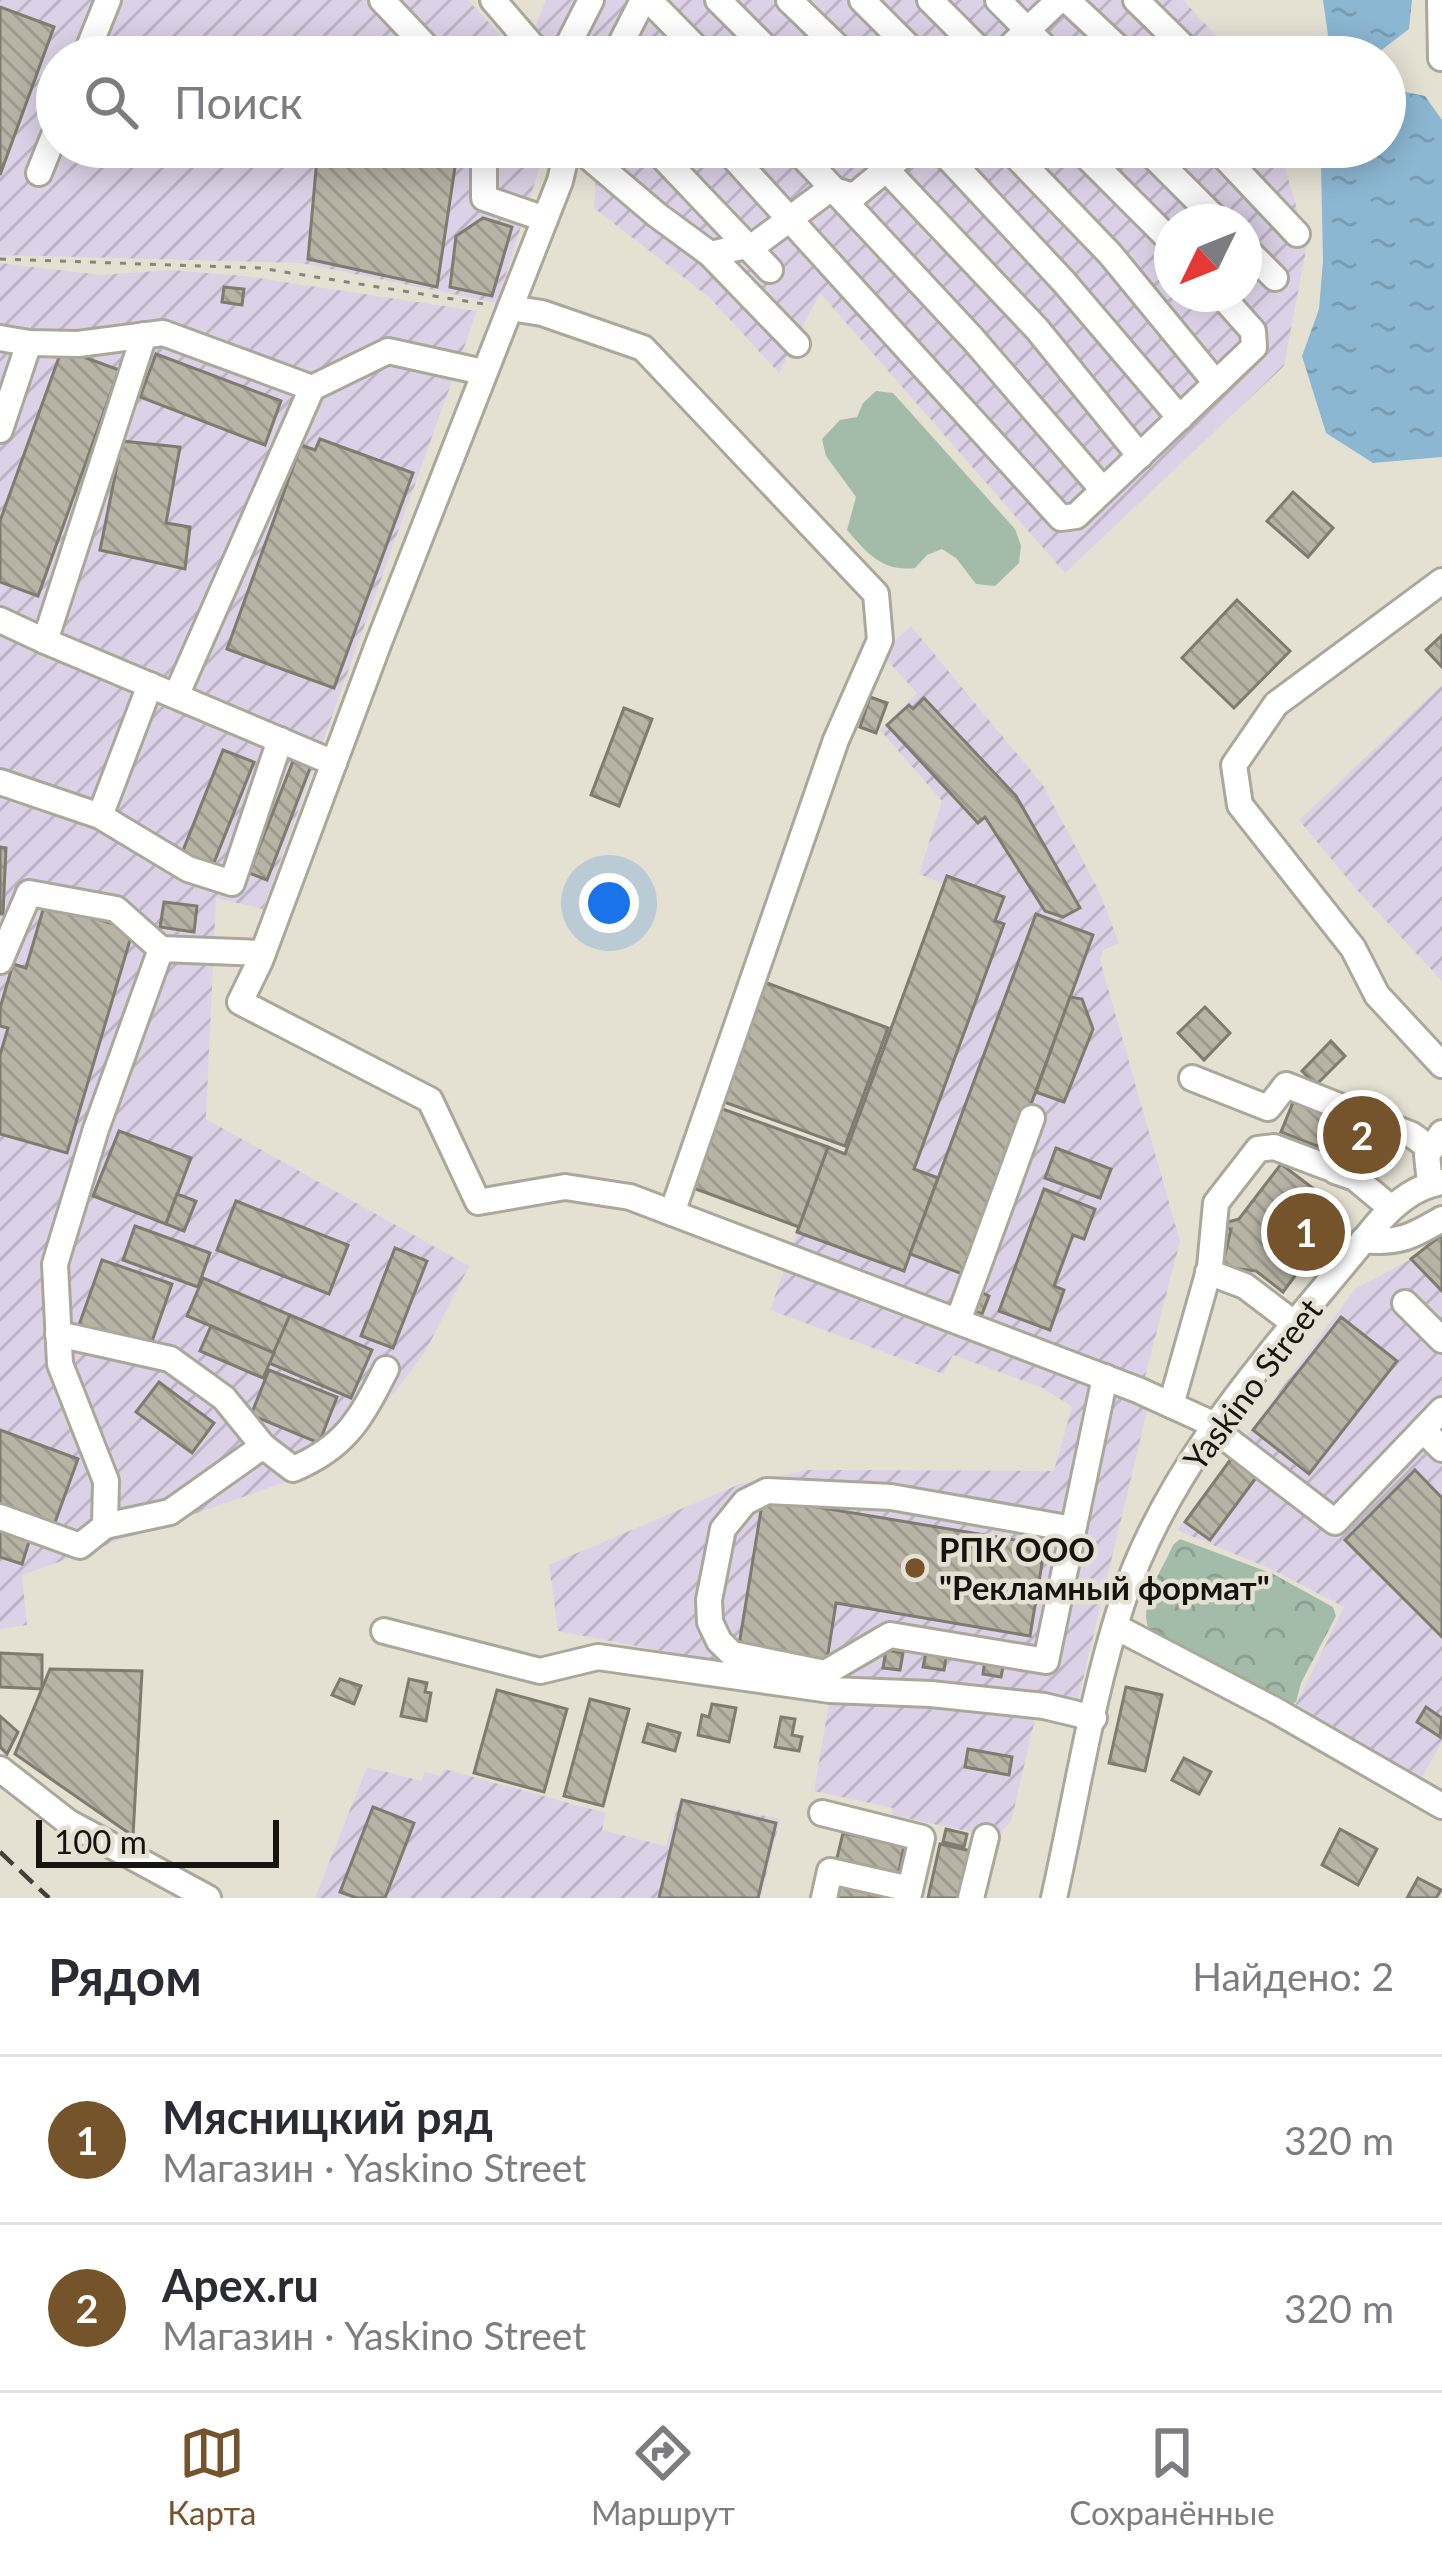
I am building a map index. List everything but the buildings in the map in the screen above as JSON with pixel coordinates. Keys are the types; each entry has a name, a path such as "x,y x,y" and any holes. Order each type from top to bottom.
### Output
{"street":[{"path":"93,36 108,0"},
{"path":"382,0 416,36"},
{"path":"493,0 524,36"},
{"path":"573,36 591,0"},
{"path":"631,36 646,0 683,36"},
{"path":"718,0 754,36"},
{"path":"789,0 826,36"},
{"path":"862,0 898,36"},
{"path":"929,0 966,36"},
{"path":"998,0 1034,36"},
{"path":"1019,36 1063,0 1104,36"},
{"path":"1136,0 1173,36"},
{"path":"1440,0 1441,58"},
{"path":"39,173 41,168"},
{"path":"484,168 484,198 545,219"},
{"path":"561,168 240,1002 430,1100 478,1202 565,1187 630,1197 1105,1377 1215,1425 1335,1522 1442,1410"},
{"path":"602,168 710,254 797,344"},
{"path":"673,168 770,270"},
{"path":"744,168 1061,518 1076,517 1254,347 1253,331 1236,312"},
{"path":"815,168 1103,490"},
{"path":"958,168 1064,282 1180,418"},
{"path":"1027,168 1110,254 1216,383"},
{"path":"1098,168 1154,224"},
{"path":"1165,168 1201,204"},
{"path":"1235,168 1297,234"},
{"path":"710,254 756,244 830,189 854,196 887,169 1037,329 1140,455"},
{"path":"1262,265 1275,278"},
{"path":"510,308 542,313 643,348 876,594 880,640 836,740 673,1214"},
{"path":"0,338 78,344 163,333 312,388"},
{"path":"45,641 145,335"},
{"path":"0,430 29,343"},
{"path":"176,696 312,388 388,351 483,371"},
{"path":"1442,580 1276,704 1234,765 1240,805 1353,948 1377,994 1442,1065"},
{"path":"0,620 334,763"},
{"path":"100,816 150,685"},
{"path":"0,782 100,816 188,869 232,883 280,740"},
{"path":"0,961 29,893 116,909 161,949 263,952"},
{"path":"105,1526 106,1481 60,1364 55,1264 96,1129 161,949"},
{"path":"1192,1078 1268,1108 1286,1085 1437,1141 1427,1155 1436,1183"},
{"path":"958,1321 1032,1118"},
{"path":"1172,1406 1208,1272 1216,1203 1258,1148 1274,1147 1355,1178 1391,1208"},
{"name":"Yaskino Street","path":"1054,1898 1116,1628 1144,1550 1173,1493 1215,1425 1363,1240 1391,1208 1436,1183"},
{"path":"1363,1240 1417,1236 1442,1219"},
{"path":"1208,1272 1245,1286 1295,1324"},
{"path":"1405,1303 1442,1340"},
{"path":"58,1334 170,1359 224,1398 263,1446 292,1469 326,1455 361,1418 386,1369"},
{"path":"1073,1529 891,1497 767,1490 746,1502 723,1529 709,1600 710,1622 718,1641 732,1654 826,1673 890,1635 1046,1661 1105,1377"},
{"path":"1423,1430 1442,1449"},
{"path":"0,1517 80,1546 105,1526 170,1512 263,1446"},
{"path":"1116,1628 1273,1709 1442,1806"},
{"path":"384,1630 540,1671 598,1657 830,1690 932,1694 1044,1706 1094,1718"},
{"path":"0,1769 68,1822 208,1898"},
{"path":"822,1813 922,1838 909,1893 830,1871 824,1898"},
{"path":"971,1898 986,1838"}],"path":[{"path":"0,259 260,268 510,308"}],"shaded area":[{"path":"0,0 468,0 501,36 36,36 36,168 539,168 497,303 300,263 0,255"},
{"path":"546,0 1183,0 1216,36 543,36 535,27"},
{"path":"597,168 1285,168 1307,244 1284,366 1065,573 820,293 779,373 709,297 594,208"},
{"path":"0,263 100,275 171,270 244,276 477,311 263,909 216,898 206,1119 469,1266 425,1352 382,1409 336,1453 288,1481 22,1575 27,1625 0,1629"},
{"path":"911,626 1043,785 1098,889 1119,943 1103,950 1100,960 1180,1241 1145,1377 1141,1376 1136,1395 1148,1407 1077,1704 823,1682 558,1631 549,1565 740,1484 807,1470 1054,1471 1072,1407 1043,1388 953,1355 943,1374 770,1310 828,1147 845,1153 944,884 919,874 942,801 880,730 917,693 881,653"},
{"path":"1442,685 1442,981 1299,820"},
{"path":"1411,1259 1442,1291 1442,1742 1422,1777 1295,1706 1344,1607 1273,1570 1177,1530 1355,1289"},
{"path":"830,1697 1035,1719 1011,1822 995,1837 892,1815 893,1808 814,1791"},
{"path":"367,1767 421,1781 425,1772 441,1776 444,1769 606,1813 602,1830 666,1846 680,1798 780,1819 761,1898 315,1898"}],"green space":[{"path":"876,391 893,393 1015,529 1021,546 1019,563 995,586 976,584 956,558 942,549 927,555 915,568 884,564 847,530 856,497 826,456 822,439 840,420 857,417"},
{"path":"1180,1539 1273,1574 1333,1607 1336,1616 1296,1702 1288,1706 1153,1636 1146,1614 1148,1603"}],"water":[{"path":"1323,0 1412,0 1409,29 1400,36 1328,36"},
{"path":"1406,92 1425,96 1442,120 1442,457 1373,463 1326,433 1302,356 1319,309 1321,168 1406,168"}],"railway":[{"path":"0,1852 49,1898"}],"place":[{"name":"Apex.ru","path":"1362,1135"},
{"name":"Мясницкий ряд","path":"1306,1232"},
{"name":"РПК ООО \"Рекламный формат\"","path":"915,1568"}]}
